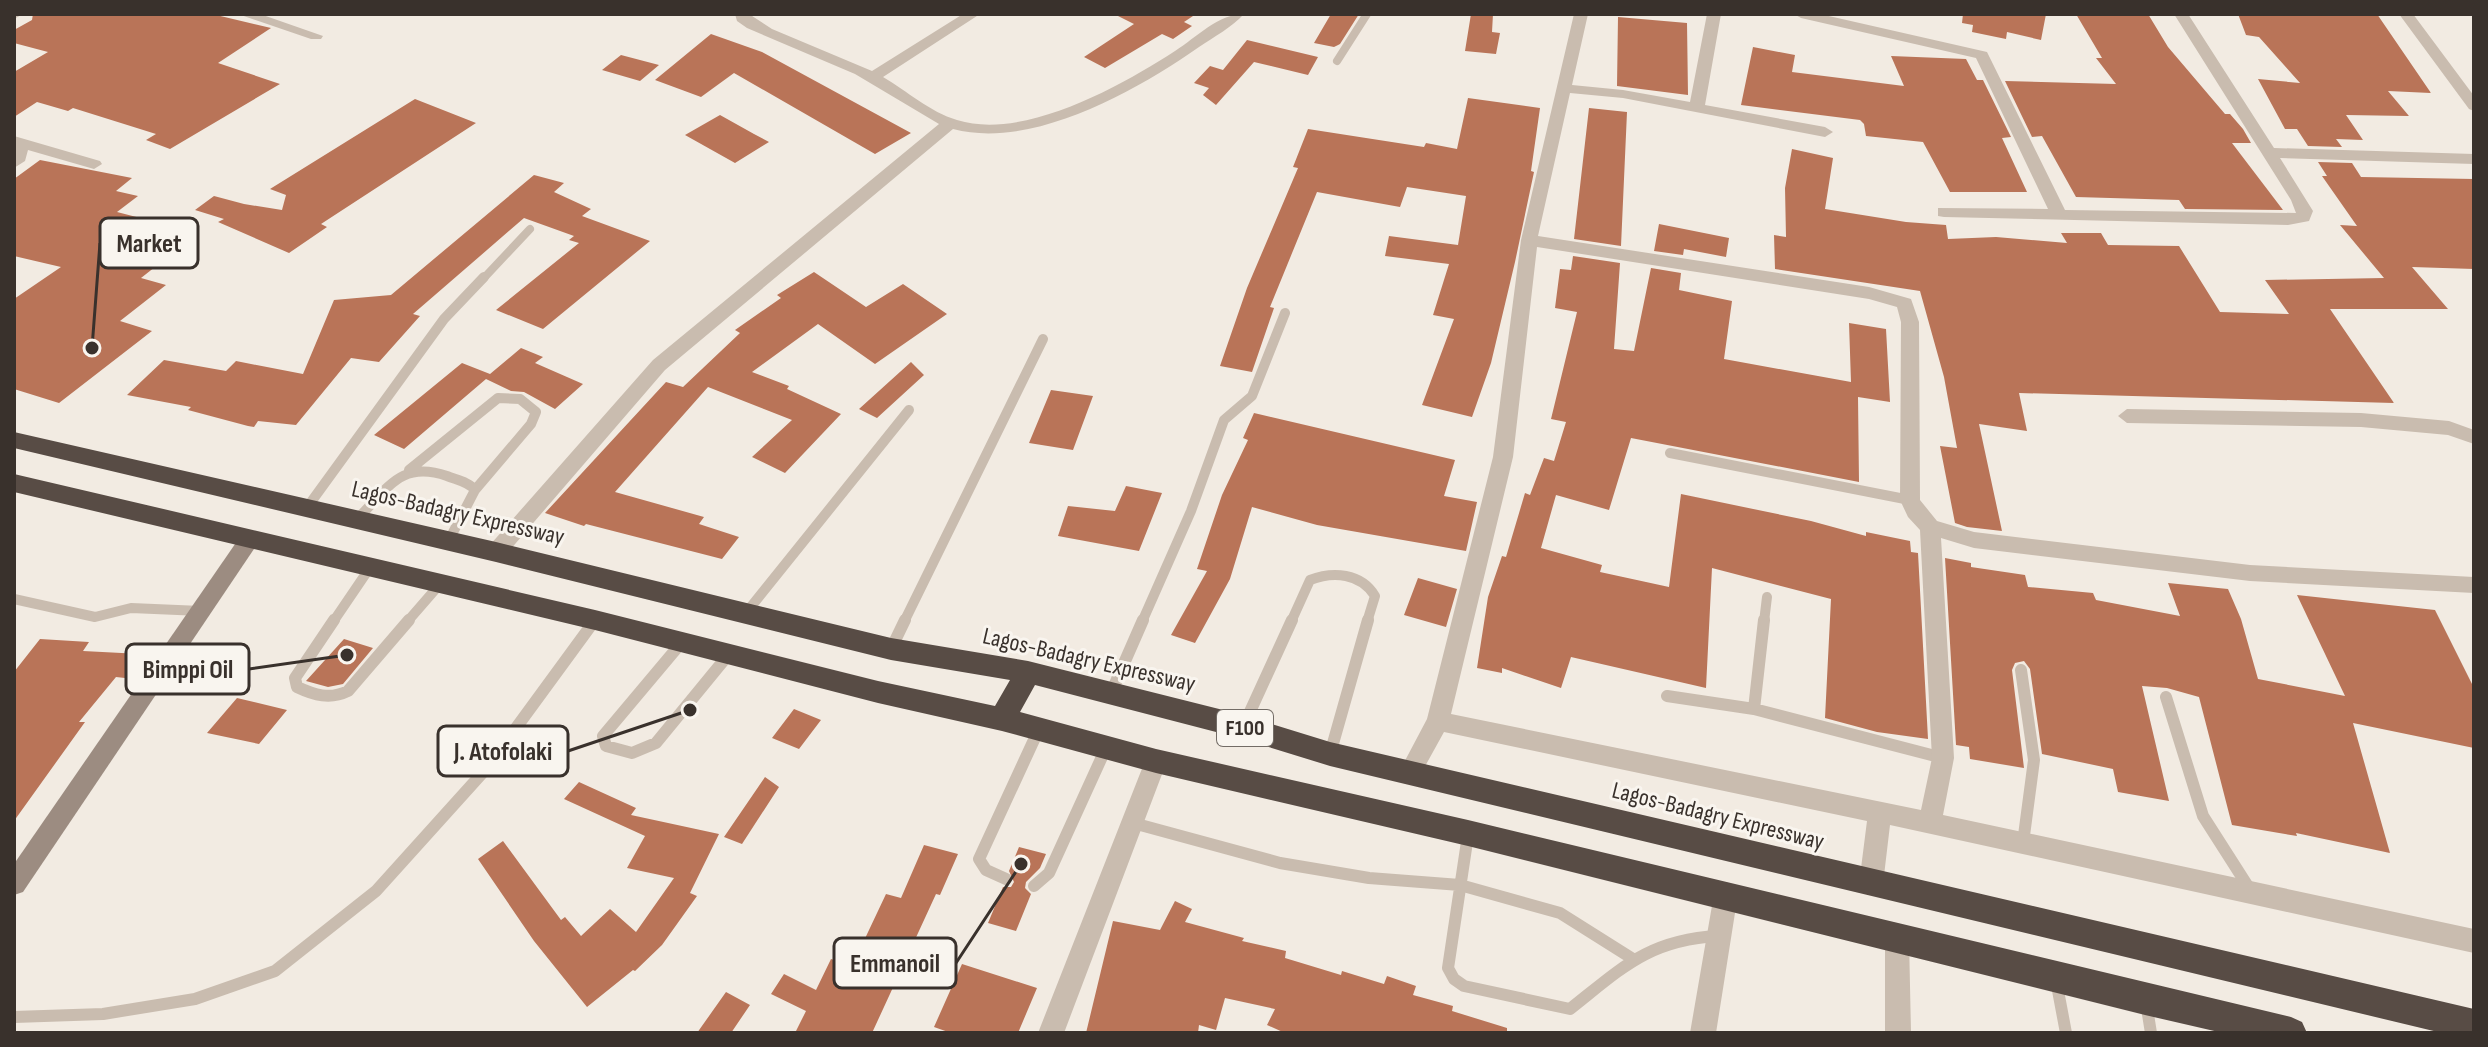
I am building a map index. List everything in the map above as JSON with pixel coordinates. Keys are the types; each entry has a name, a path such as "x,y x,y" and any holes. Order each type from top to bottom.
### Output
{"highway":[{"name":"Lagos-Badagry Expressway","path":"14,440 496,552 891,649 1028,672 1243,727 1330,754 2474,1025"},
{"name":"F100","path":"14,483 595,620 1002,719 1156,761 1726,894 2055,978 2291,1033"},
{"path":"1002,719 1028,672"}],"street":[{"path":"245,14 316,36"},
{"path":"742,14 742,18 752,25 872,77 950,123 990,129 1013,127 1060,114 1104,96 1177,58 1237,14"},
{"path":"872,77 973,14"},
{"path":"1410,772 1438,721 1503,457 1529,240 1581,14"},
{"path":"1697,106 1714,14"},
{"path":"1801,14 1982,55 2058,213"},
{"path":"1944,212 2288,220 2303,217 2305,211 2181,14"},
{"path":"2406,14 2471,99"},
{"path":"1562,88 1697,106 1825,132"},
{"path":"496,552 659,365 950,123"},
{"path":"14,141 21,148 19,158 14,163"},
{"path":"14,141 94,164"},
{"path":"2270,153 2474,159"},
{"path":"1529,240 1869,293 1902,301 1908,307 1910,322 1910,500 1915,512 1930,527 1974,540 2250,573 2474,585"},
{"path":"2127,416 2361,420 2449,428 2474,437"},
{"path":"1930,527 1943,758 1930,823"},
{"path":"14,884 249,540"},
{"path":"1438,721 1880,812 2474,941"},
{"path":"1051,1033 1156,761"},
{"path":"1871,884 1880,812"},
{"path":"1703,1033 1726,894"},
{"path":"1897,938 1898,1033"}],"lane":[{"path":"1337,61 1367,14"},
{"path":"306,509 444,319 530,229"},
{"path":"1110,695 1191,511 1224,420 1252,396 1285,313"},
{"path":"891,649 1043,339"},
{"path":"357,519 409,470 498,398 511,395 532,406 536,412 531,424 475,490 448,542"},
{"path":"746,613 909,410"},
{"path":"1670,453 1910,500"},
{"path":"409,470 419,469 471,485 475,490"},
{"path":"369,569 295,678 297,687 302,690 330,698 348,691 440,584"},
{"path":"1243,727 1310,580 1331,573 1363,582 1372,588 1375,596 1330,754"},
{"path":"1754,709 1767,597"},
{"path":"14,599 95,617 131,608 201,611"},
{"path":"14,1017 103,1014 195,999 275,971 376,891 486,769 595,620"},
{"path":"682,642 603,736 606,746 630,755 646,751 729,654"},
{"path":"2021,670 2034,760 2023,843"},
{"path":"1667,696 1754,709 1943,758"},
{"path":"2166,697 2203,816 2251,893"},
{"path":"1006,879 987,872 980,866 979,859 1039,729"},
{"path":"1034,886 1049,873 1106,748"},
{"path":"1133,823 1280,863 1369,878 1460,885 1560,913 1576,920 1633,959"},
{"path":"1468,833 1448,968 1454,979 1464,986 1570,1009 1633,959 1683,938 1718,936"},
{"path":"2055,978 2066,1033"},
{"path":"2145,1000 2151,1033"}],"building":[{"path":"33,14 212,14 271,28 218,63 280,84 170,149 146,140 156,134 73,108 68,111 37,102 14,117 14,72 48,52 14,43 14,30 32,20"},
{"path":"1114,14 1196,14 1184,22 1192,26 1173,39 1162,34 1105,68 1084,57 1134,24"},
{"path":"1331,14 1359,14 1340,44 1334,47 1314,43"},
{"path":"1471,14 1493,14 1492,32 1500,33 1496,54 1465,51"},
{"path":"1963,14 2046,14 2041,40 2007,32 2006,39 1972,32 1973,25 1962,23"},
{"path":"2076,14 2148,14 2168,47 2225,114 2230,114 2243,129 2251,143 2232,143 2283,210 2185,209 2179,200 2076,197 2042,136 2032,137 2005,81 2116,84 2096,58 2102,58"},
{"path":"2238,14 2377,14 2431,93 2388,91 2409,116 2346,115 2363,140 2336,139 2342,147 2308,146 2297,129 2285,129 2258,79 2300,83 2259,37 2246,35"},
{"path":"1618,17 1687,23 1688,95 1617,86"},
{"path":"711,34 762,52 911,133 875,154 734,73 701,97 655,80"},
{"path":"1247,40 1318,57 1308,75 1254,62 1216,105 1203,95 1209,88 1194,83 1210,66 1223,70"},
{"path":"1753,47 1795,55 1792,72 1904,86 1891,56 1966,59 1977,80 1983,80 2011,137 2002,138 2027,192 1950,192 1923,142 1866,136 1860,120 1741,105"},
{"path":"621,55 659,65 640,81 602,70"},
{"path":"1468,98 1540,108 1531,171 1534,172 1515,262 1491,363 1472,417 1422,405 1454,319 1433,315 1449,264 1385,256 1389,236 1458,245 1466,196 1407,187 1400,207 1317,192 1270,307 1274,308 1252,372 1220,366 1247,288 1298,168 1293,167 1308,129 1424,147 1426,143 1457,149"},
{"path":"415,99 476,123 321,224 327,227 289,253 218,222 224,219 195,210 214,196 282,210 286,195 270,189"},
{"path":"1589,108 1627,112 1621,246 1574,239"},
{"path":"720,115 769,142 735,163 685,135"},
{"path":"1792,149 1833,158 1825,209 1946,225 1948,239 1996,237 2067,243 2061,233 2101,233 2108,245 2179,246 2220,312 2289,314 2265,280 2384,278 2340,225 2357,226 2322,176 2327,176 2318,162 2352,163 2361,177 2474,179 2474,269 2412,267 2448,309 2330,309 2394,403 2019,393 2027,431 1979,424 2002,531 1967,527 1955,523 1940,446 1957,448 1944,377 1920,291 1775,269 1774,235 1786,237 1785,188"},
{"path":"40,160 132,178 116,191 138,196 117,212 152,221 135,234 154,239 147,244 174,252 141,278 166,285 120,321 152,331 59,403 14,389 14,299 61,267 14,256 14,179"},
{"path":"534,175 564,183 554,192 591,209 582,216 650,241 543,329 496,310 579,243 569,240 574,236 524,218 413,314 420,316 379,362 351,358 296,425 258,421 254,427 248,426 188,410 191,407 127,395 164,360 226,371 236,361 303,374 334,300 391,295"},
{"path":"1659,224 1729,238 1726,257 1684,249 1683,255 1654,251"},
{"path":"1573,256 1620,263 1614,349 1634,351 1651,268 1681,273 1679,290 1732,301 1724,359 1851,382 1849,323 1886,329 1890,402 1858,397 1859,482 1631,438 1609,510 1556,495 1541,548 1602,565 1600,572 1669,587 1681,494 1811,521 1866,536 1866,532 1910,541 1911,552 1918,553 1928,739 1877,732 1825,718 1831,599 1712,568 1706,688 1571,657 1561,688 1502,668 1502,673 1477,668 1488,597 1502,556 1506,557 1525,493 1530,495 1544,458 1554,461 1566,422 1551,419 1577,312 1555,308 1560,269 1571,270"},
{"path":"814,272 866,307 903,284 947,314 875,364 818,324 752,372 789,386 787,389 841,414 785,473 752,457 792,420 708,387 615,492 704,517 699,524 739,537 722,559 586,524 584,526 545,513 666,382 683,387 740,333 735,330 781,298 777,295"},
{"path":"521,348 543,357 535,363 583,384 555,409 524,392 511,391 486,379 404,449 374,435 462,363 490,374"},
{"path":"911,362 924,375 877,418 859,409"},
{"path":"1051,390 1093,396 1073,450 1029,443"},
{"path":"1254,413 1455,460 1444,496 1477,502 1466,551 1317,525 1252,507 1230,579 1195,643 1171,635 1207,571 1197,569 1222,495 1248,440 1243,438"},
{"path":"1126,486 1162,493 1139,551 1058,536 1068,506 1115,511"},
{"path":"1945,558 1971,563 1971,567 2025,575 2028,587 2093,593 2096,600 2180,616 2168,583 2228,589 2241,619 2258,679 2345,696 2297,595 2435,610 2474,688 2474,748 2353,723 2390,853 2296,833 2297,836 2232,825 2199,697 2167,688 2142,686 2169,801 2118,792 2113,769 2042,754 2030,669 2024,661 2015,663 2012,670 2024,768 1970,759 1969,747 1956,745"},
{"path":"1418,578 1457,589 1446,627 1404,615"},
{"path":"40,639 89,642 83,651 141,654 125,678 116,677 79,722 85,722 14,821 14,672"},
{"path":"344,639 373,648 343,684 328,687 306,681"},
{"path":"237,698 287,710 259,744 207,733"},
{"path":"794,709 821,720 799,749 772,738"},
{"path":"765,777 779,787 742,844 724,837"},
{"path":"579,782 636,808 631,815 719,834 690,893 697,896 662,945 635,971 587,1007 534,941 478,859 503,841 561,920 565,917 581,936 610,909 636,932 674,878 627,868 645,836 564,799"},
{"path":"924,845 958,854 940,895 936,894 872,1033 795,1033 806,1011 771,994 784,974 816,990 831,959 852,966 886,894 901,898"},
{"path":"1019,847 1046,854 1040,868 1026,882 1025,888 1031,894 1016,931 988,923 1003,887 1011,887 1014,882 1009,871"},
{"path":"1175,901 1192,909 1185,922 1244,938 1242,941 1286,951 1285,958 1341,975 1342,971 1384,984 1387,976 1416,986 1413,995 1453,1006 1452,1011 1507,1028 1507,1033 1285,1033 1267,1025 1275,1009 1225,998 1216,1030 1199,1025 1198,1033 1086,1033 1113,921 1160,930"},
{"path":"962,964 1037,988 1018,1033 951,1033 934,1027"},
{"path":"726,992 750,1005 731,1033 697,1033"}],"place":[{"name":"Market","path":"92,348"},
{"name":"Bimppi Oil","path":"347,655"},
{"name":"J. Atofolaki","path":"690,710"},
{"name":"Emmanoil","path":"1021,864"}]}
